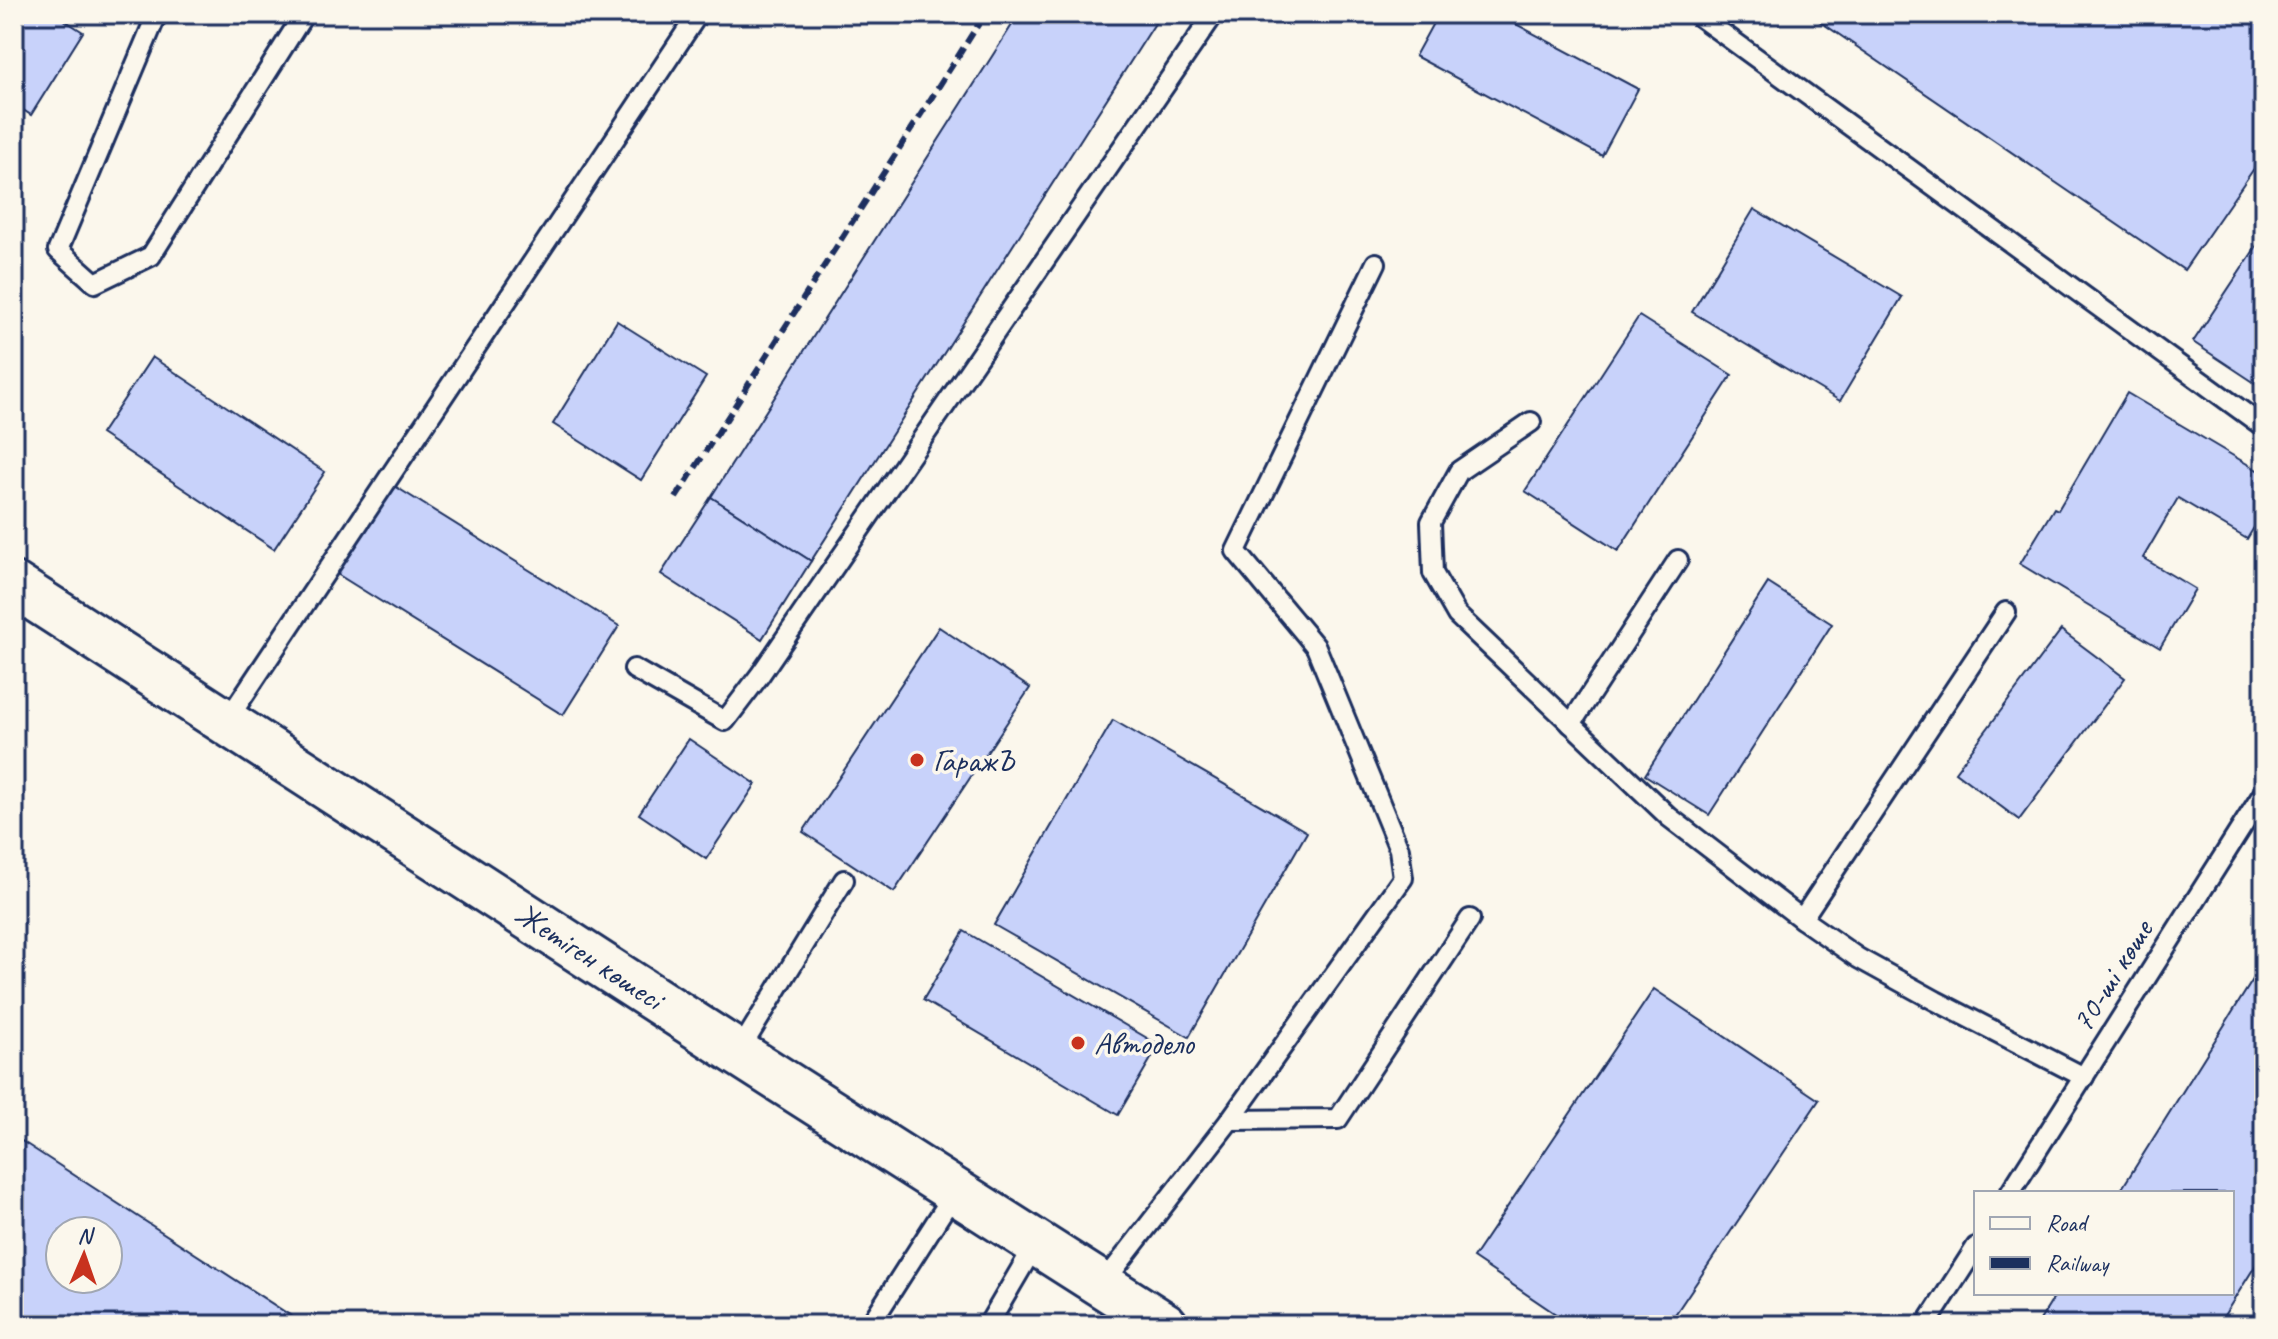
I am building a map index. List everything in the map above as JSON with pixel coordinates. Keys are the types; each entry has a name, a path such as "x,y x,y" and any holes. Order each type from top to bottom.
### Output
{"street":[{"name":"Жетіген көшесі","path":"14,585 1165,1325"}],"lane":[{"path":"157,14 58,250 95,283 151,256 304,14"},
{"path":"226,722 698,14"},
{"path":"634,669 725,721 769,662 1214,14"},
{"path":"1696,14 2264,427"},
{"path":"1102,1285 1230,1120 1403,878 1399,849 1316,647 1236,551 1376,263"},
{"path":"1531,422 1459,471 1431,522 1433,573 1457,615 1669,817 1802,919 1858,958 2084,1077"},
{"path":"1571,724 1678,560"},
{"path":"1802,919 2006,612"},
{"name":"70-ші көше","path":"2011,1191 2264,792"},
{"path":"738,1053 844,880"},
{"path":"1230,1120 1338,1119 1470,919"},
{"path":"870,1325 955,1192"},
{"path":"988,1325 1036,1243"},
{"path":"1926,1325 1974,1250"}],"building":[{"path":"14,14 55,14 83,32 31,115 14,104"},
{"path":"1019,14 1161,14 811,561 711,497"},
{"path":"1438,14 1497,14 1638,89 1602,156 1415,56"},
{"path":"1809,14 2264,14 2264,154 2184,270"},
{"path":"1754,209 1902,297 1840,401 1692,312"},
{"path":"2264,235 2264,389 2193,342"},
{"path":"1639,316 1732,375 1618,551 1525,491"},
{"path":"617,321 706,377 641,480 553,424"},
{"path":"152,357 325,472 274,549 101,434"},
{"path":"2127,393 2264,474 2264,511 2247,539 2178,498 2143,558 2195,589 2160,648 2020,564 2054,508 2058,510"},
{"path":"393,485 619,626 563,715 337,574"},
{"path":"711,497 811,561 762,639 661,574"},
{"path":"1768,583 1832,624 1709,815 1645,775"},
{"name":"ГаражЪ","path":"939,627 1030,688 894,892 803,832"},
{"path":"2061,630 2125,678 2019,820 1955,772"},
{"path":"1113,720 1307,832 1189,1037 994,925"},
{"path":"689,739 756,784 706,859 639,814"},
{"path":"964,931 1159,1045 1118,1115 923,1000"},
{"path":"2264,962 2264,1252 2218,1325 2037,1325 2056,1295 2234,1295 2234,1191 2120,1191"},
{"path":"1654,989 1819,1100 1668,1325 1572,1325 1473,1258"},
{"path":"14,1136 305,1325 14,1325"}],"railway":[{"path":"676,498 985,14"}],"place":[{"name":"ГаражЪ","path":"917,760"},
{"name":"Автодело","path":"1078,1043"}]}
